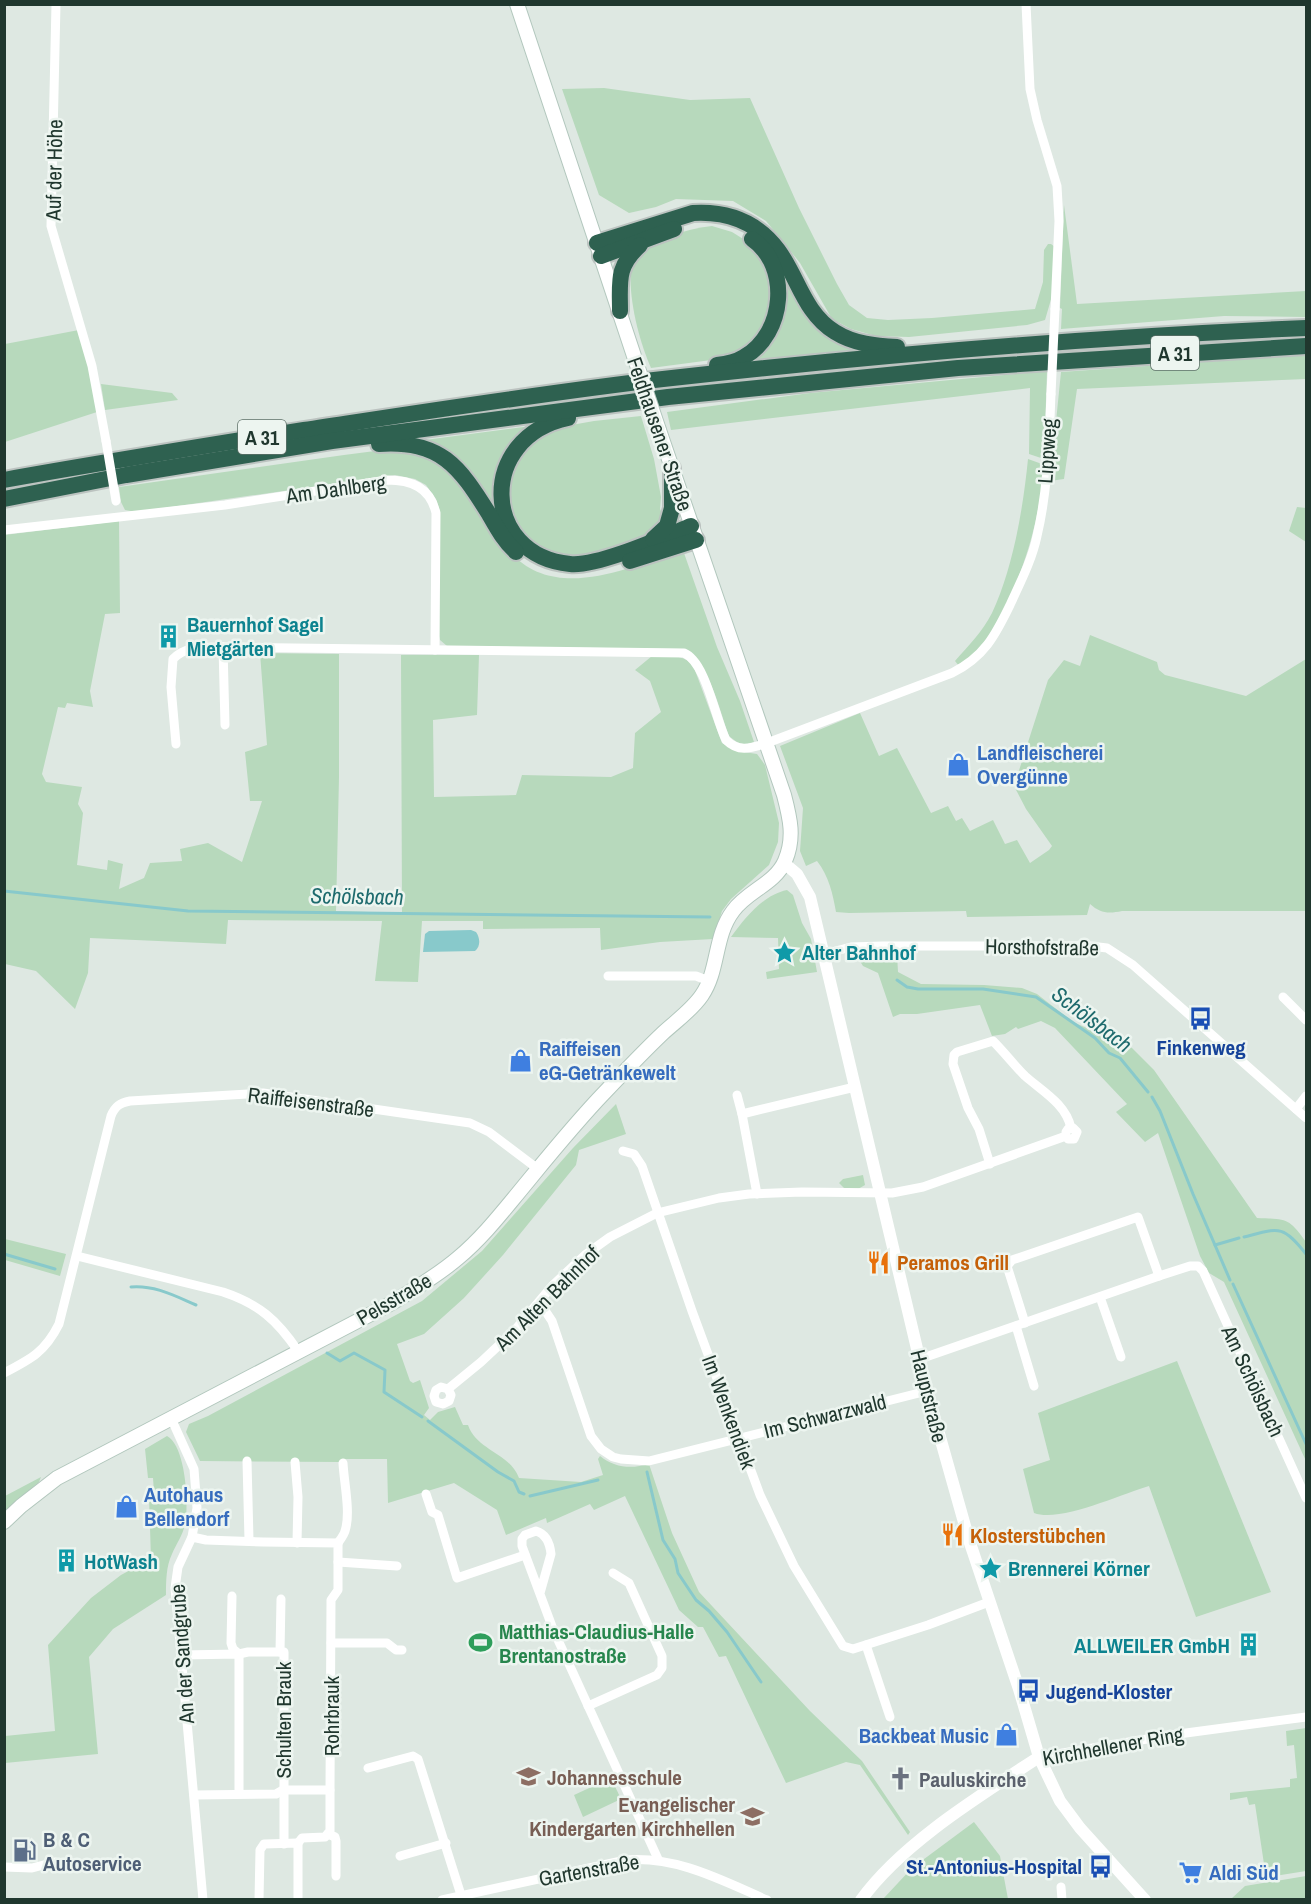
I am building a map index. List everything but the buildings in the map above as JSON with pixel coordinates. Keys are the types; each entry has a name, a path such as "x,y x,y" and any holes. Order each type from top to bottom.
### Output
{"highway":[{"path":"599,250 693,213 707,212 731,216 752,225 778,250 801,294 816,315 835,332 860,343 879,347 906,348 921,353"},
{"path":"599,250 645,241 674,229 695,225 724,225 756,242 769,258 778,283 778,306 773,324 755,349 745,357 729,363 688,370 660,380"},
{"path":"620,311 621,270 627,256 645,241"},
{"name":"A 31","path":"4,480 109,461 426,411 660,380 921,353 1165,334 1306,328"},
{"name":"A 31","path":"4,499 126,475 332,441 668,397 958,368 1306,346"},
{"path":"668,397 627,410 565,418 531,432 511,456 505,468 501,487 502,504 512,531 523,545 539,557 572,565 630,550 651,542 694,533"},
{"path":"332,441 349,447 410,444 439,455 455,466 466,478 510,546 525,559 544,569 567,574 586,573 694,533"},
{"path":"651,542 667,526 669,520 672,508 672,468"}],"main road":[{"name":"Feldhausener Straße","path":"517,4 784,795 791,824 790,847 784,863"},
{"name":"Pelsstraße","path":"4,1522 57,1478 383,1308 428,1282 459,1258 492,1225 603,1094 702,995 713,972 721,934 732,912 745,897 778,872 784,863"}],"street":[{"name":"Auf der Höhe","path":"56,4 51,226 92,366 118,517"},
{"name":"Lippweg","path":"767,742 952,673 970,663 987,646 998,628 1021,581 1037,537 1047,468 1059,220 1057,186 1030,89 1026,4"},
{"name":"Am Dahlberg","path":"4,530 225,505 387,480 411,482 427,493 436,513 435,650"},
{"path":"176,744 171,687 173,659 180,651 188,648 223,647 684,652 691,656 699,667 726,740 741,749 767,742"},
{"path":"223,647 225,725"},
{"name":"Hauptstraße","path":"784,863 806,888 824,954 927,1391 965,1529 1019,1689 1039,1757 1060,1801 1080,1828 1145,1899"},
{"name":"Horsthofstraße","path":"824,954 851,947 882,946 1107,948 1133,965 1306,1118"},
{"path":"608,976 696,976 709,981"},
{"path":"1283,997 1306,1020"},
{"name":"Am Alten Bahnhof","path":"447,1389 481,1362 515,1330 553,1285 585,1255 610,1237 657,1213 719,1198 758,1194 802,1192 881,1195 923,1187 990,1164 1068,1132 1069,1117 993,1041 957,1052 954,1055 953,1064 990,1164"},
{"path":"742,1114 855,1087"},
{"name":"Raiffeisenstraße","path":"4,1372 37,1355 53,1336 59,1324 112,1113 117,1105 130,1101 263,1093 470,1123 489,1132 538,1169"},
{"path":"737,1095 758,1194"},
{"path":"1296,1108 1306,1096"},
{"name":"Im Wenkendiek","path":"623,1151 633,1154 642,1166 738,1438 778,1536 843,1646 853,1649 989,1602"},
{"path":"920,1359 1021,1325 1159,1276 1138,1217 1012,1260 1007,1266 1021,1325 1034,1386"},
{"path":"77,1256 244,1299 261,1309 276,1323 298,1351"},
{"name":"Am Schölsbach","path":"1159,1276 1190,1266 1198,1266 1203,1271 1306,1498"},
{"path":"1100,1297 1121,1357"},
{"name":"Im Schwarzwald","path":"540,1303 552,1321 591,1436 606,1454 621,1459 649,1461 927,1391"},
{"name":"An der Sandgrube","path":"171,1418 194,1469 197,1508 192,1537 178,1567 175,1583 203,1899"},
{"path":"247,1461 249,1540"},
{"path":"295,1462 298,1497 297,1543"},
{"name":"Rohrbrauk","path":"336,1876 336,1841 328,1834 330,1831 331,1600 338,1590 338,1543 345,1532 347,1495 344,1485 344,1463"},
{"path":"426,1494 432,1512 438,1515 457,1578 525,1555"},
{"path":"540,1593 551,1547 541,1532 532,1531 525,1535 522,1546 553,1629 658,1859"},
{"path":"192,1537 206,1540 338,1543"},
{"path":"338,1563 397,1566"},
{"path":"588,1706 657,1675 662,1668 662,1656 629,1583 613,1573"},
{"name":"Schulten Brauk","path":"232,1596 231,1643 233,1649 239,1654"},
{"name":"Schulten Brauk","path":"280,1652 281,1599"},
{"path":"331,1643 387,1643 396,1650 402,1650"},
{"path":"866,1645 890,1717"},
{"name":"Schulten Brauk","path":"181,1655 284,1652 283,1790"},
{"name":"Schulten Brauk","path":"239,1654 239,1793"},
{"name":"Kirchhellener Ring","path":"861,1899 885,1872 938,1826 1039,1757 1171,1735 1306,1717"},
{"path":"368,1768 413,1756 418,1759 461,1895"},
{"path":"283,1790 284,1844"},
{"path":"194,1795 276,1794 283,1790 330,1790"},
{"path":"298,1899 298,1843 302,1838 325,1837 328,1834"},
{"path":"259,1899 260,1850 264,1844 298,1843"},
{"path":"400,1856 446,1844"},
{"name":"Gartenstraße","path":"442,1899 461,1895 478,1896 626,1860 658,1859 692,1869 746,1895 767,1899"},
{"path":"4,1867 33,1868 55,1862"},
{"path":"1061,1887 1062,1899"}],"green space":[{"path":"604,88 690,100 750,98 799,208 837,284 849,305 867,318 888,320 932,318 1035,309 1043,282 1044,250 1048,244 1051,244 1055,247 1052,296 1045,320 1027,325 909,337 876,336 851,329 832,319 800,263 766,221 733,201 676,199 656,207 629,213 599,195 562,89"},
{"path":"1064,205 1077,304 1306,291 1306,317 1224,316 1061,329"},
{"path":"713,215 759,235 798,296 859,350 743,361 782,303 750,233"},
{"path":"712,226 732,232 756,247 772,278 770,318 751,347 719,359 651,368 641,342 634,312 631,267 634,254 671,236"},
{"path":"79,330 90,368 97,412 5,442 5,344"},
{"path":"1306,355 1306,379 1077,389 1064,479 1050,481 1061,372"},
{"path":"1047,371 1044,459 1029,454 1030,388 671,430 667,412 810,393"},
{"path":"101,384 172,393 178,400 105,410"},
{"path":"641,416 654,459 661,497 660,509 665,519 647,537 579,559 535,548 507,510 510,464 549,429"},
{"path":"531,426 516,440 502,523 477,486 417,441"},
{"path":"415,450 451,469 513,555 531,568 550,576 592,577 636,566 677,552 684,553 754,742 741,744 729,736 707,676 694,656 685,649 447,646 439,636 439,508 436,499 426,485 415,479 395,475 136,512 125,510 121,502 119,487 375,451"},
{"path":"1028,459 1044,467 1034,527 1023,566 990,635 974,655 959,666 955,661 988,620 1006,577 1020,518"},
{"path":"1297,507 1306,508 1306,542 1289,531"},
{"path":"119,521 120,613 105,614 90,691 93,707 67,703 65,708 58,707 42,774 46,782 82,787 78,804 83,813 77,865 107,870 108,860 123,864 119,889 144,878 150,863 182,861 180,849 208,843 242,862 262,801 250,801 245,752 267,745 260,653 339,654 336,911 402,913 401,655 479,655 477,715 433,720 434,797 516,795 522,775 611,777 633,768 635,733 661,712 650,681 635,670 652,656 674,656 688,661 693,665 722,743 737,751 757,754 765,765 779,823 778,842 769,865 731,899 722,911 713,939 660,942 601,950 600,928 483,929 483,921 422,921 418,982 375,981 382,921 228,920 226,944 90,938 88,973 75,1009 36,971 5,964 4,535"},
{"path":"1090,635 1157,662 1159,670 1165,675 1246,696 1306,659 1306,911 1108,912 1101,911 1090,904 1087,915 967,917 966,911 836,912 825,873 817,861 806,866 800,851 803,808 780,746 860,713 879,756 897,748 931,813 948,806 956,821 962,818 970,831 993,820 1005,844 1017,840 1030,863 1052,846 1026,809 1014,786 1048,680 1064,660 1080,666"},
{"path":"787,890 793,895 802,923 811,939 817,972 767,979 766,972 779,969 778,938 731,937 762,902"},
{"path":"897,954 898,972 921,984 1022,988 1037,994 1073,1022 1132,1048 1154,1070 1257,1218 1286,1221 1300,1234 1306,1242 1306,1461 1224,1282 1209,1273 1200,1256 1158,1133 1145,1142 1116,1112 1127,1104 1055,1028 1041,1021 1018,1029 1016,1027 1005,1034 992,1036 980,1005 917,1014 900,1014 893,1017 878,973 863,966 858,958"},
{"path":"616,1104 626,1134 579,1150 576,1165 503,1255 464,1298 424,1334 397,1344 410,1381 413,1383 420,1380 429,1408 424,1415 430,1420 438,1412 455,1407 463,1425 468,1425 478,1441 508,1462 519,1478 581,1482 603,1475 598,1459 600,1456 611,1463 623,1466 636,1467 649,1464 672,1533 699,1592 810,1711 862,1761 910,1832 908,1835 860,1765 846,1762 786,1783 726,1656 719,1657 703,1627 698,1627 679,1610 625,1496 594,1510 590,1504 547,1523 546,1518 506,1535 497,1510 454,1483 388,1503 387,1459 343,1459 342,1462 200,1461 186,1432 189,1424 422,1301 482,1251 573,1148"},
{"path":"863,1175 865,1185 858,1189 845,1189 839,1183 843,1179"},
{"path":"5,1239 66,1254 60,1276 5,1260"},
{"path":"1177,1361 1271,1592 1196,1617 1149,1486 1074,1511 1045,1515 1034,1513 1023,1469 1050,1460 1038,1413"},
{"path":"167,1436 178,1451 185,1477 187,1504 185,1524 169,1564 166,1595 113,1629 89,1657 98,1754 5,1763 5,1736 55,1731 48,1645 91,1598 121,1575 151,1559 149,1496 154,1492 153,1478 148,1478 145,1449"},
{"path":"41,1477 39,1482 5,1511 5,1496"},
{"path":"1306,1728 1306,1871 1249,1880 1248,1874 1258,1872 1258,1865 1264,1864 1255,1804 1249,1805 1247,1797 1230,1800 1230,1793 1290,1787 1290,1779 1297,1778 1294,1745 1287,1746 1286,1731"},
{"path":"611,1778 621,1799 583,1817 574,1795"},
{"path":"974,1822 1000,1856 1008,1899 883,1899 912,1868"},
{"path":"1306,1876 1306,1899 1231,1899 1245,1886"}],"water":[{"path":"471,930 476,932 479,939 475,951 423,952 425,934 429,931"}],"waterway":[{"name":"Schölsbach","path":"4,891 188,911 710,917"},
{"name":"Schölsbach","path":"897,980 907,987 918,989 983,989 1036,997 1095,1038 1109,1053 1120,1058 1148,1092"},
{"name":"Schölsbach","path":"1152,1097 1160,1111 1230,1280"},
{"path":"1244,1237 1279,1231 1291,1237 1306,1254"},
{"path":"1215,1245 1239,1238"},
{"path":"4,1254 55,1269"},
{"name":"Schölsbach","path":"1233,1284 1306,1444"},
{"path":"131,1287 157,1289 196,1305"},
{"path":"327,1353 340,1361 354,1353 385,1370 384,1392 422,1417"},
{"path":"428,1421 514,1481 519,1492 524,1494"},
{"path":"647,1472 663,1540 675,1559 678,1573 696,1600 727,1632 761,1682"},
{"path":"530,1496 598,1480"}],"place":[{"name":"Bauernhof Sagel Mietgärten","path":"169,636"},
{"name":"Landfleischerei Overgünne","path":"959,764"},
{"name":"Alter Bahnhof","path":"784,952"},
{"name":"Finkenweg","path":"1201,1019"},
{"name":"Raiffeisen eG-Getränkewelt","path":"521,1060"},
{"name":"Peramos Grill","path":"879,1262"},
{"name":"Autohaus Bellendorf","path":"126,1506"},
{"name":"Klosterstübchen","path":"952,1535"},
{"name":"HotWash","path":"66,1561"},
{"name":"Brennerei Körner","path":"990,1568"},
{"name":"Matthias-Claudius-Halle Brentanostraße","path":"481,1643"},
{"name":"ALLWEILER GmbH","path":"1248,1645"},
{"name":"Jugend-Kloster","path":"1028,1691"},
{"name":"Backbeat Music","path":"1007,1735"},
{"name":"Johannesschule","path":"529,1777"},
{"name":"Pauluskirche","path":"901,1779"},
{"name":"Evangelischer Kindergarten Kirchhellen","path":"753,1816"},
{"name":"B & C Autoservice","path":"25,1851"},
{"name":"St.-Antonius-Hospital","path":"1100,1866"},
{"name":"Aldi Süd","path":"1191,1872"}]}
